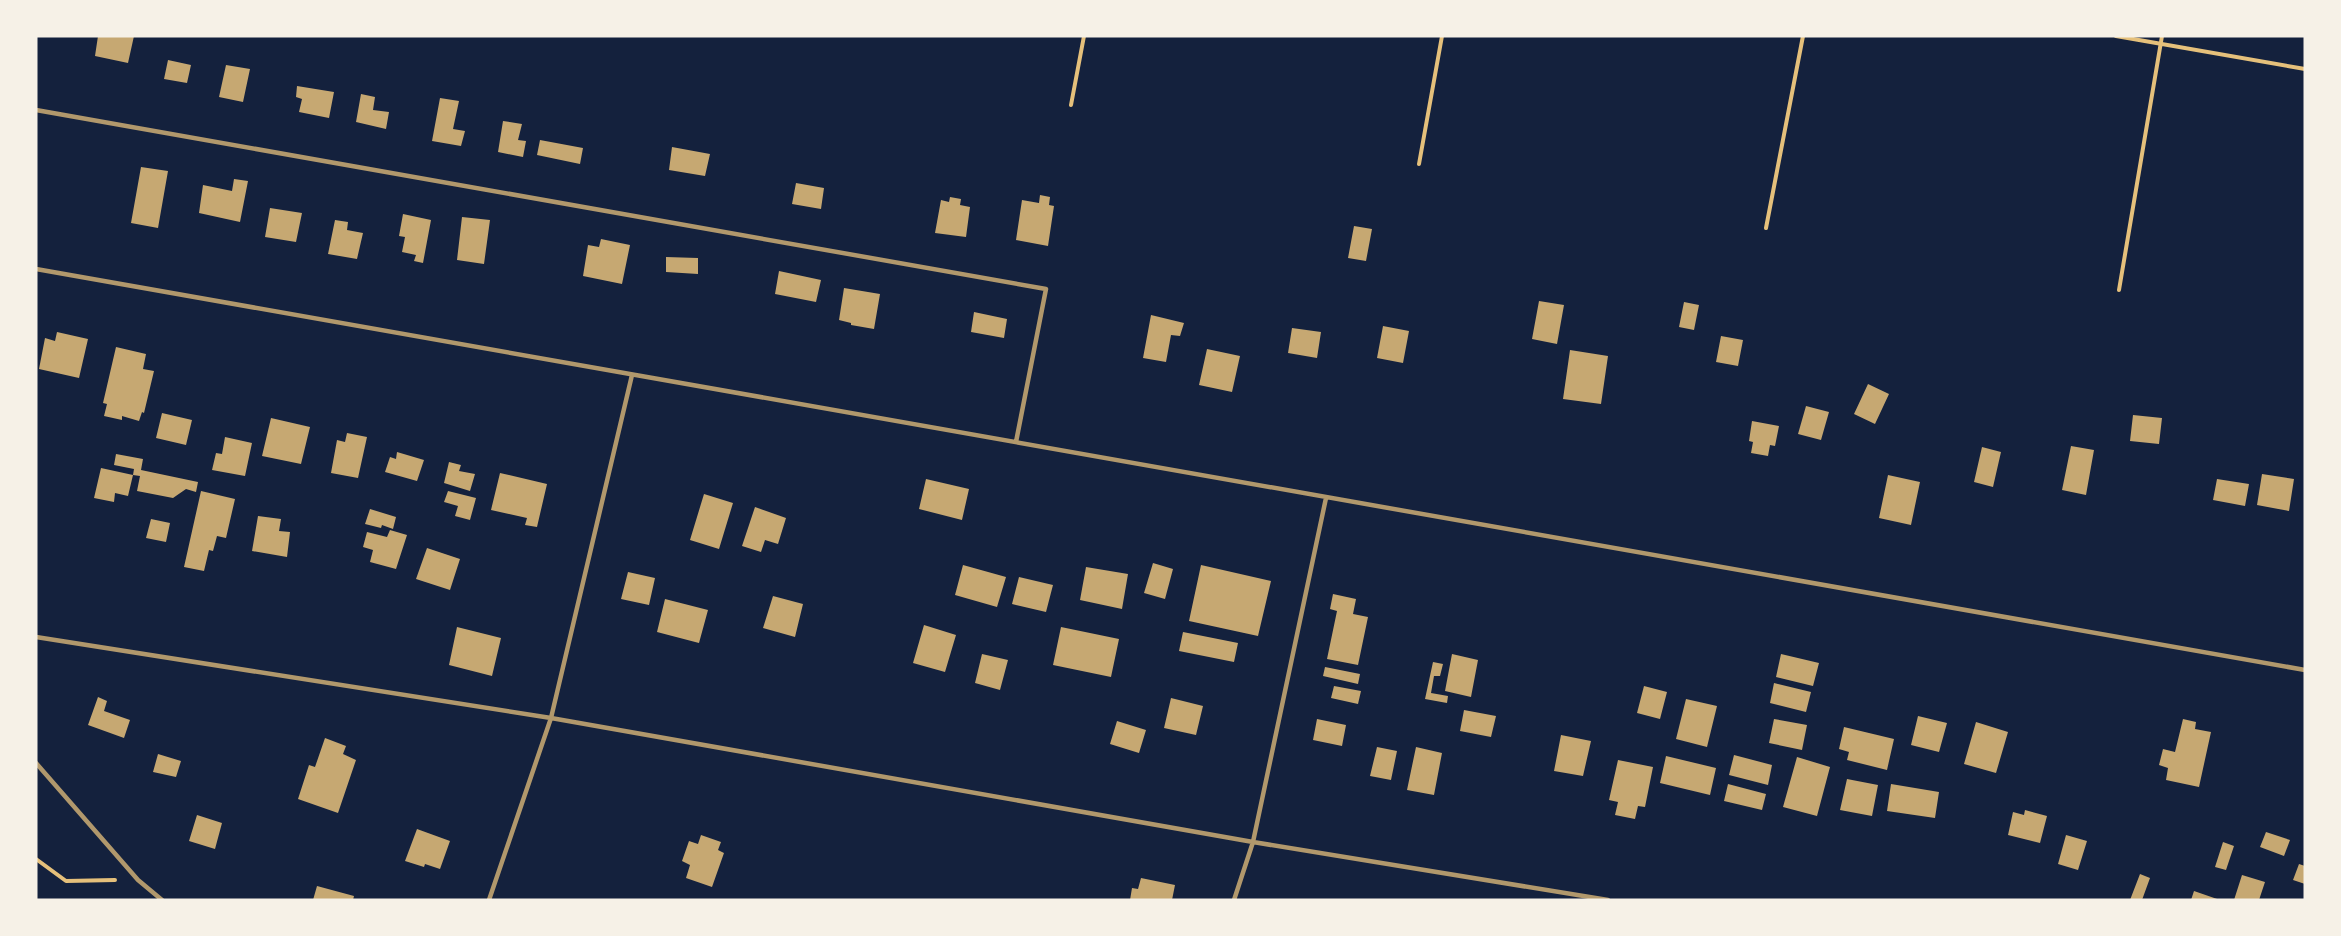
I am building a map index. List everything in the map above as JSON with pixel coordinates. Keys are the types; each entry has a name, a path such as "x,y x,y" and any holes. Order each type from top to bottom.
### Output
{"lane":[{"path":"36,110 1046,289 1016,442"},
{"path":"36,269 2305,669"},
{"path":"489,900 550,718 632,375"},
{"path":"1234,900 1253,842 1326,498"},
{"path":"36,637 550,718 1253,842 1608,900"},
{"path":"36,763 138,880 162,900"}],"path":[{"path":"1071,105 1083,36"},
{"path":"1419,164 1442,36"},
{"path":"1766,228 1803,36"},
{"path":"2116,36 2305,69"},
{"path":"2119,290 2162,36"},
{"path":"36,859 66,881 138,880"}],"building":[{"path":"98,36 134,36 128,63 95,56"},
{"path":"168,60 191,65 187,83 164,79"},
{"path":"226,65 250,69 243,102 219,97"},
{"path":"297,86 334,92 329,118 299,112 302,99 296,97"},
{"path":"361,94 375,97 373,110 389,112 386,129 356,122"},
{"path":"440,98 459,101 453,129 465,131 461,146 432,141"},
{"path":"503,121 522,124 518,140 526,141 523,157 498,152"},
{"path":"540,140 583,148 580,164 537,155"},
{"path":"672,147 710,154 705,176 669,170"},
{"path":"141,167 168,171 158,228 131,223"},
{"path":"234,179 248,181 240,222 199,213 203,185 232,191"},
{"path":"796,183 824,188 821,209 792,204"},
{"path":"1040,195 1050,197 1049,205 1054,206 1048,246 1016,240 1022,200 1039,203"},
{"path":"950,197 961,199 960,205 970,207 966,237 935,233 941,200 949,202"},
{"path":"270,208 302,213 296,242 265,237"},
{"path":"403,214 431,220 423,263 414,261 416,255 402,252 405,237 399,236"},
{"path":"462,217 490,220 484,264 457,260"},
{"path":"335,220 348,222 347,230 363,233 357,259 328,254"},
{"path":"1354,226 1372,229 1366,261 1348,258"},
{"path":"601,239 630,245 622,284 583,276 588,245 599,247"},
{"path":"666,257 698,258 698,274 666,272"},
{"path":"779,271 821,280 816,302 775,294"},
{"path":"844,288 880,294 874,329 851,325 851,323 839,320"},
{"path":"1539,301 1564,305 1557,344 1532,339"},
{"path":"1684,302 1699,305 1694,330 1679,327"},
{"path":"974,312 1007,319 1004,338 971,332"},
{"path":"1151,315 1184,323 1180,336 1171,335 1166,362 1143,358"},
{"path":"1383,326 1409,331 1403,363 1377,358"},
{"path":"1292,328 1321,332 1317,358 1288,353"},
{"path":"57,332 88,339 79,378 39,369 45,338 55,341"},
{"path":"1721,336 1743,340 1738,366 1716,362"},
{"path":"116,347 146,354 143,369 154,371 144,413 142,412 139,421 122,416 122,420 104,416 107,404 103,403"},
{"path":"1207,349 1240,356 1232,392 1199,385"},
{"path":"1570,350 1608,356 1601,404 1563,399"},
{"path":"1868,384 1889,394 1875,424 1854,414"},
{"path":"1806,406 1829,412 1821,440 1798,434"},
{"path":"162,413 192,420 186,445 156,438"},
{"path":"2133,415 2162,418 2159,444 2130,441"},
{"path":"271,418 310,427 301,464 262,456"},
{"path":"1752,421 1779,426 1775,446 1770,445 1768,456 1751,453 1753,442 1749,441"},
{"path":"347,433 367,437 358,478 331,473 337,440 345,442"},
{"path":"225,437 252,443 245,476 212,470 216,453 222,454"},
{"path":"2071,446 2094,450 2086,495 2062,490"},
{"path":"1982,447 2001,452 1993,487 1974,482"},
{"path":"397,452 424,460 417,481 385,472 390,457 396,459"},
{"path":"116,454 143,459 141,470 198,482 196,492 186,489 173,498 137,491 140,476 133,475 134,469 114,465"},
{"path":"449,462 461,465 459,471 475,474 470,491 444,483"},
{"path":"101,468 133,475 128,496 115,493 114,502 94,498"},
{"path":"500,473 547,484 537,527 525,525 527,518 491,510"},
{"path":"2262,474 2294,479 2289,511 2257,505"},
{"path":"1888,475 1920,482 1911,525 1879,518"},
{"path":"926,479 969,489 962,520 919,509"},
{"path":"2217,479 2249,484 2245,506 2213,500"},
{"path":"201,491 235,499 226,538 217,536 213,551 209,550 204,571 184,567"},
{"path":"448,491 476,498 470,520 455,516 458,506 444,502"},
{"path":"704,494 733,503 719,549 690,540"},
{"path":"755,507 786,518 778,544 765,540 761,552 742,546"},
{"path":"370,509 396,517 393,529 382,525 381,528 365,524"},
{"path":"258,516 281,519 279,531 290,532 287,557 252,551"},
{"path":"151,519 170,523 166,542 146,538"},
{"path":"390,530 407,535 396,569 370,562 373,550 363,547 367,532 387,537"},
{"path":"427,548 460,559 450,590 416,579"},
{"path":"1153,563 1173,569 1165,599 1144,593"},
{"path":"963,565 1006,577 997,607 955,595"},
{"path":"1201,565 1271,581 1258,636 1189,621"},
{"path":"1086,567 1128,574 1122,609 1080,600"},
{"path":"628,572 655,578 649,605 621,599"},
{"path":"1019,577 1053,585 1046,612 1012,604"},
{"path":"1333,594 1356,599 1353,614 1368,617 1358,665 1327,659 1337,611 1330,609"},
{"path":"773,596 803,604 795,637 763,628"},
{"path":"665,599 708,610 699,643 657,632"},
{"path":"924,625 956,635 945,672 913,663"},
{"path":"457,627 501,638 492,676 449,665"},
{"path":"1061,627 1119,639 1111,677 1053,665"},
{"path":"1183,632 1238,643 1234,662 1179,651"},
{"path":"982,654 1008,660 1000,690 975,683"},
{"path":"1452,654 1478,660 1471,697 1445,691"},
{"path":"1781,654 1819,663 1813,686 1776,677"},
{"path":"1433,662 1443,664 1440,676 1434,676 1431,693 1448,696 1447,703 1425,699"},
{"path":"1325,667 1360,674 1358,684 1323,676"},
{"path":"1774,683 1811,692 1806,712 1770,703"},
{"path":"1334,686 1361,691 1358,704 1331,698"},
{"path":"1644,686 1667,692 1660,719 1637,713"},
{"path":"98,697 107,701 104,711 130,720 124,738 88,725"},
{"path":"1171,698 1203,706 1196,735 1164,728"},
{"path":"1686,699 1717,706 1707,747 1676,739"},
{"path":"1464,710 1496,716 1491,737 1460,731"},
{"path":"1918,716 1947,723 1939,752 1911,745"},
{"path":"1317,719 1346,725 1342,746 1313,740"},
{"path":"1774,719 1807,725 1802,750 1769,743"},
{"path":"2183,719 2196,722 2195,729 2211,732 2199,787 2166,780 2168,768 2159,765 2163,749 2175,752"},
{"path":"1117,721 1146,730 1139,753 1110,744"},
{"path":"1976,722 2008,732 1996,773 1964,764"},
{"path":"1844,727 1894,739 1887,770 1847,760 1849,752 1839,749"},
{"path":"1561,735 1591,741 1583,776 1554,771"},
{"path":"325,738 346,746 343,754 356,760 338,813 298,799 309,765 315,767"},
{"path":"1377,747 1397,751 1391,780 1370,776"},
{"path":"1416,747 1442,753 1434,795 1407,790"},
{"path":"158,754 181,761 176,777 153,772"},
{"path":"1734,755 1772,765 1768,785 1729,775"},
{"path":"1666,756 1716,768 1710,795 1660,783"},
{"path":"1797,757 1830,767 1817,816 1783,807"},
{"path":"1618,760 1653,767 1645,807 1638,806 1635,819 1615,815 1618,802 1609,800"},
{"path":"1847,779 1878,785 1872,816 1840,810"},
{"path":"1728,784 1766,794 1762,810 1724,801"},
{"path":"1891,784 1939,792 1935,818 1887,811"},
{"path":"2025,810 2047,816 2040,843 2008,835 2013,812 2024,815"},
{"path":"197,815 222,823 215,849 189,841"},
{"path":"417,829 450,841 440,869 405,861"},
{"path":"2266,832 2290,840 2284,856 2260,847"},
{"path":"701,835 721,842 718,850 724,853 712,887 686,878 690,865 682,861 689,841 698,844"},
{"path":"2066,835 2087,841 2078,870 2058,864"},
{"path":"2223,842 2234,846 2226,870 2215,867"},
{"path":"2299,864 2305,866 2305,884 2293,880"},
{"path":"2140,874 2150,878 2142,900 2130,900"},
{"path":"2242,875 2265,882 2259,900 2234,900"},
{"path":"1141,878 1175,885 1172,900 1130,900 1132,888 1138,889"},
{"path":"317,886 354,896 353,900 313,900"},
{"path":"2194,891 2220,900 2191,900"}]}
